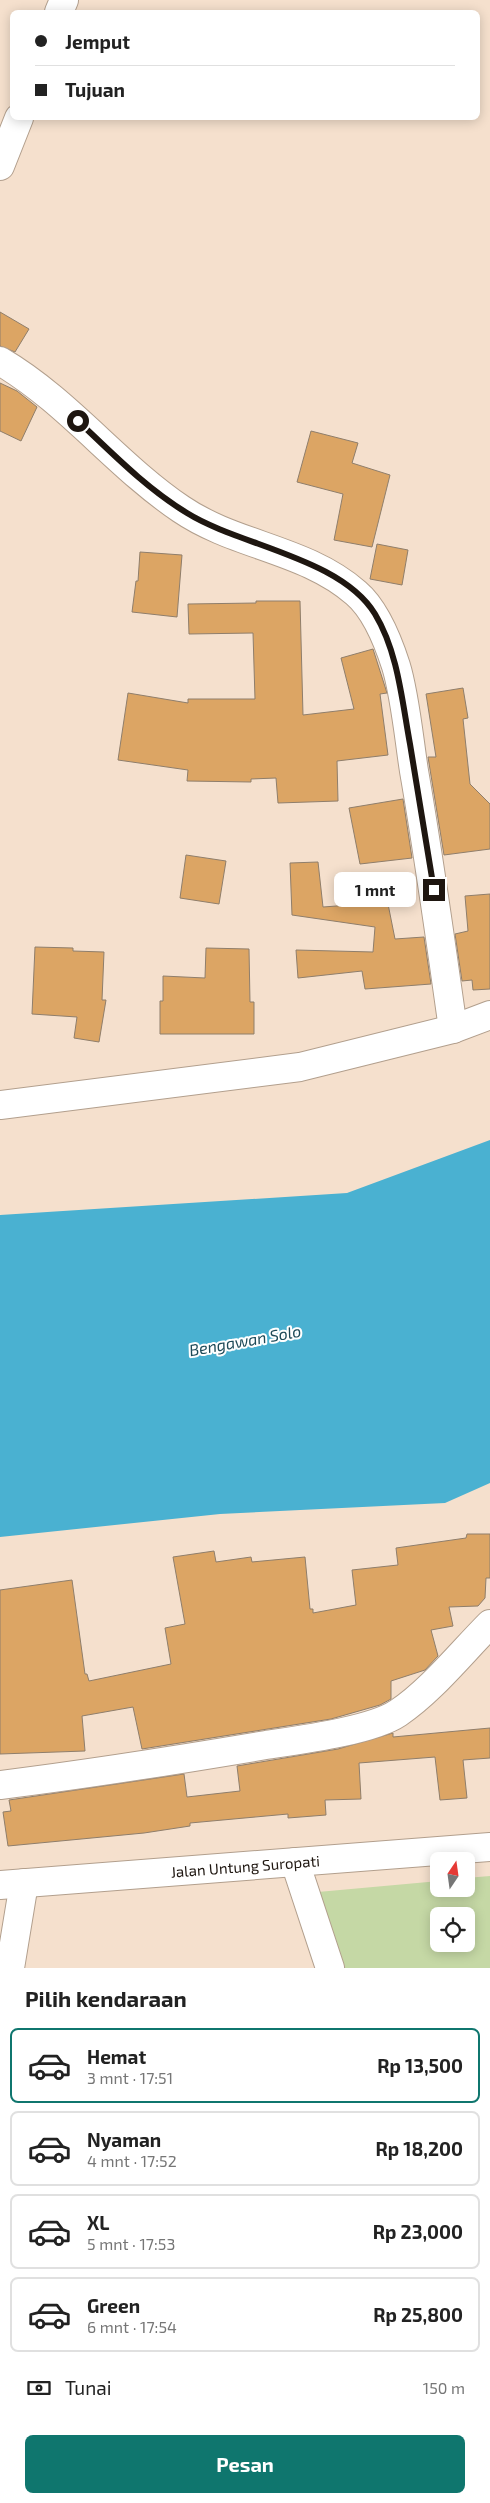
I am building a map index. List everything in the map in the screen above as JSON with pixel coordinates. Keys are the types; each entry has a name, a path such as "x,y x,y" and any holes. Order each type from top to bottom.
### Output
{"street":[{"path":"0,166 18,120"},
{"path":"0,361 27,377 149,488 188,514 224,532 276,549 326,572 356,593 374,614 397,666 434,890 453,1029"},
{"path":"0,1105 300,1067 453,1029 490,1016"},
{"path":"0,1785 314,1738 370,1724 397,1714 423,1692 490,1624"},
{"name":"Jalan Untung Suropati","path":"12,1884 490,1847"},
{"path":"295,1862 330,1968"},
{"path":"10,1968 12,1884"}],"green space":[{"path":"490,1876 490,1968 333,1968 307,1893 430,1882 430,1898 475,1898 475,1877"}],"water":[{"name":"Bengawan Solo","path":"490,1140 490,1483 445,1503 220,1514 0,1537 0,1215 347,1193"}],"building":[{"path":"0,312 29,329 15,352 0,346"},
{"path":"0,383 17,391 37,407 21,441 0,431"},
{"path":"311,431 358,443 352,463 390,475 372,547 334,540 343,494 297,482"},
{"path":"377,544 408,550 402,585 370,579"},
{"path":"140,552 182,555 177,617 132,612 136,581 138,581"},
{"path":"256,601 300,601 303,715 354,709 341,658 373,649 387,693 380,694 388,755 337,761 338,801 278,803 276,778 251,779 251,782 187,781 188,770 118,760 128,693 188,703 188,699 255,699 253,633 189,634 188,604 256,603"},
{"path":"463,688 468,718 463,719 470,784 490,804 490,849 444,855 428,757 436,757 426,694"},
{"path":"403,799 412,858 360,864 349,808"},
{"path":"186,855 226,861 219,904 180,898"},
{"path":"318,862 323,907 377,903 378,889 385,889 395,939 424,937 431,984 365,989 362,971 298,978 296,950 373,952 375,927 292,915 290,863"},
{"path":"490,894 490,989 473,990 472,980 462,981 455,934 468,931 465,896"},
{"path":"35,947 73,948 73,951 104,952 102,1000 106,1000 99,1042 74,1038 77,1017 32,1014"},
{"path":"206,948 249,949 250,1002 254,1002 254,1034 160,1034 160,1001 163,1001 163,976 205,978"},
{"path":"467,1534 490,1534 490,1578 486,1578 485,1598 478,1606 449,1607 453,1626 431,1630 438,1656 425,1670 391,1681 391,1699 380,1705 331,1719 142,1749 133,1707 82,1716 85,1751 0,1754 0,1590 72,1580 85,1674 87,1674 89,1681 171,1664 165,1628 185,1624 173,1557 214,1551 216,1562 251,1557 252,1562 305,1557 310,1609 313,1609 313,1613 356,1605 352,1570 398,1565 396,1548 466,1538"},
{"path":"490,1728 490,1758 463,1760 467,1798 440,1800 435,1757 359,1763 361,1799 325,1800 326,1815 288,1818 288,1814 190,1823 190,1826 144,1833 8,1846 3,1812 11,1811 9,1800 184,1774 187,1797 240,1791 237,1766 338,1749 393,1733 393,1737"}],"route":[{"path":"78,421 149,488 188,514 224,532 276,549 326,572 356,593 374,614 397,666 434,890"}]}
